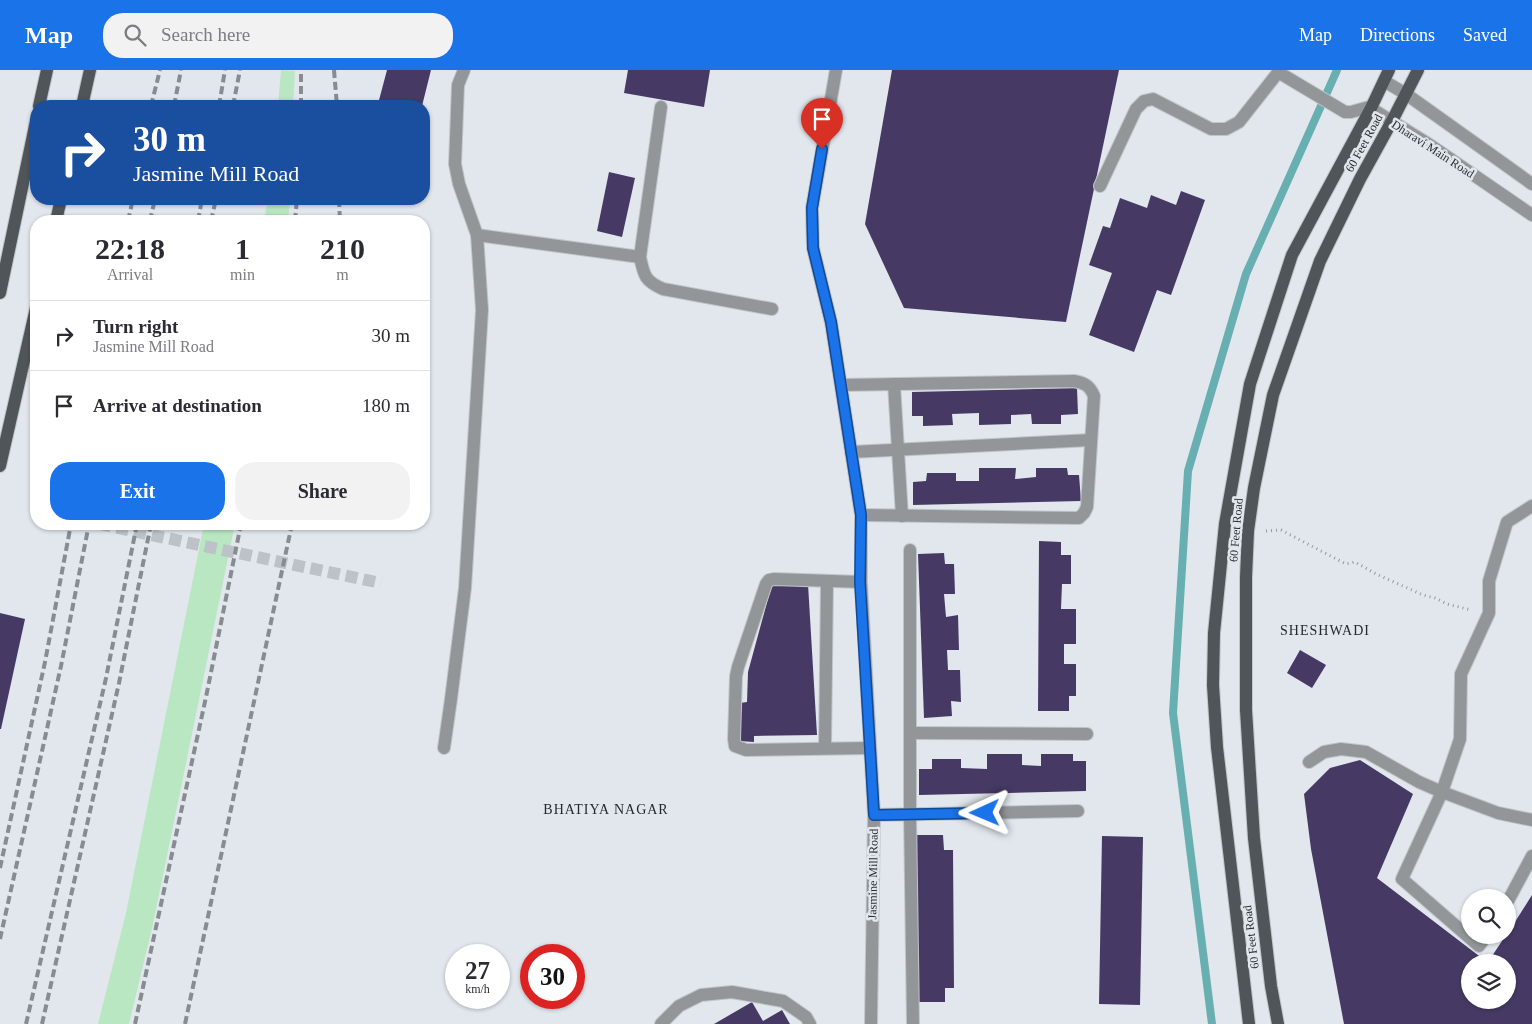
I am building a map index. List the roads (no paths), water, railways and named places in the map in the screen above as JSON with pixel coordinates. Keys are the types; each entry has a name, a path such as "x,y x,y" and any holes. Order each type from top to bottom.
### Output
{"main road":[{"path":"40,100 47,70"},
{"path":"83,100 90,70"},
{"name":"60 Feet Road","path":"1278,1024 1271,986 1254,838 1246,710 1246,577 1248,531 1254,488 1273,396 1320,261 1360,179 1418,70"},
{"name":"60 Feet Road","path":"1249,1024 1218,747 1213,685 1214,633 1224,524 1250,384 1292,255 1371,108 1386,75"},
{"path":"0,293 30,150"},
{"path":"0,466 30,334"}],"street":[{"path":"444,748 466,572 482,310 477,235 459,184 455,164 458,86 464,70"},
{"name":"Jasmine Mill Road","path":"836,70 812,208 812,223 813,248 831,322 861,515 860,582 874,815 871,1024"},
{"path":"1100,186 1136,109 1144,101 1152,98 1211,129 1226,129 1239,122 1279,71 1345,112 1371,108"},
{"path":"1386,75 1406,94 1531,180"},
{"path":"661,107 640,257 643,274 652,284 663,289 772,309"},
{"name":"Dharavi Main Road","path":"1371,108 1430,145 1532,216"},
{"path":"477,235 640,257"},
{"path":"841,385 1074,381 1084,383 1091,388 1094,396 1087,507 1079,518 861,515"},
{"path":"894,384 902,516"},
{"path":"851,452 1091,440"},
{"path":"1461,930 1402,879 1442,792 1460,739 1461,674 1488,613 1489,581 1507,522 1532,506"},
{"path":"910,550 910,814 913,1024"},
{"path":"860,582 769,580 766,584 736,676 734,739 735,746 746,750 870,748"},
{"path":"825,748 827,581"},
{"path":"910,733 1087,734"},
{"path":"1309,762 1324,752 1341,749 1366,752 1419,782 1442,792 1498,813 1532,820"},
{"path":"874,815 1078,811"},
{"path":"1514,889 1532,856"},
{"path":"661,1024 679,1006 701,995 732,992 783,1001 806,1016 810,1024"}],"waterway":[{"path":"1212,1024 1173,713 1188,471 1246,274 1337,70"}],"tunnel":[{"path":"128,530 381,583"}],"railway":[{"path":"152,100 160,70"},
{"path":"175,100 181,70"},
{"path":"220,100 225,70"},
{"path":"234,100 240,70"},
{"path":"301,70 301,100"},
{"path":"334,70 336,100"},
{"path":"129,215 132,205"},
{"path":"151,215 154,205"},
{"path":"199,215 201,205"},
{"path":"212,215 215,205"},
{"path":"296,205 296,215"},
{"path":"339,205 340,215"},
{"path":"0,868 45,662 70,530"},
{"path":"0,939 61,666 88,530"},
{"path":"26,1024 106,678 136,530"},
{"path":"42,1024 119,683 150,530"},
{"path":"135,1024 206,697 240,530"},
{"path":"185,1024 291,530"}],"district":[{"name":"SHESHWADI","path":"1325,630"},
{"name":"BHATIYA NAGAR","path":"606,809"}]}
